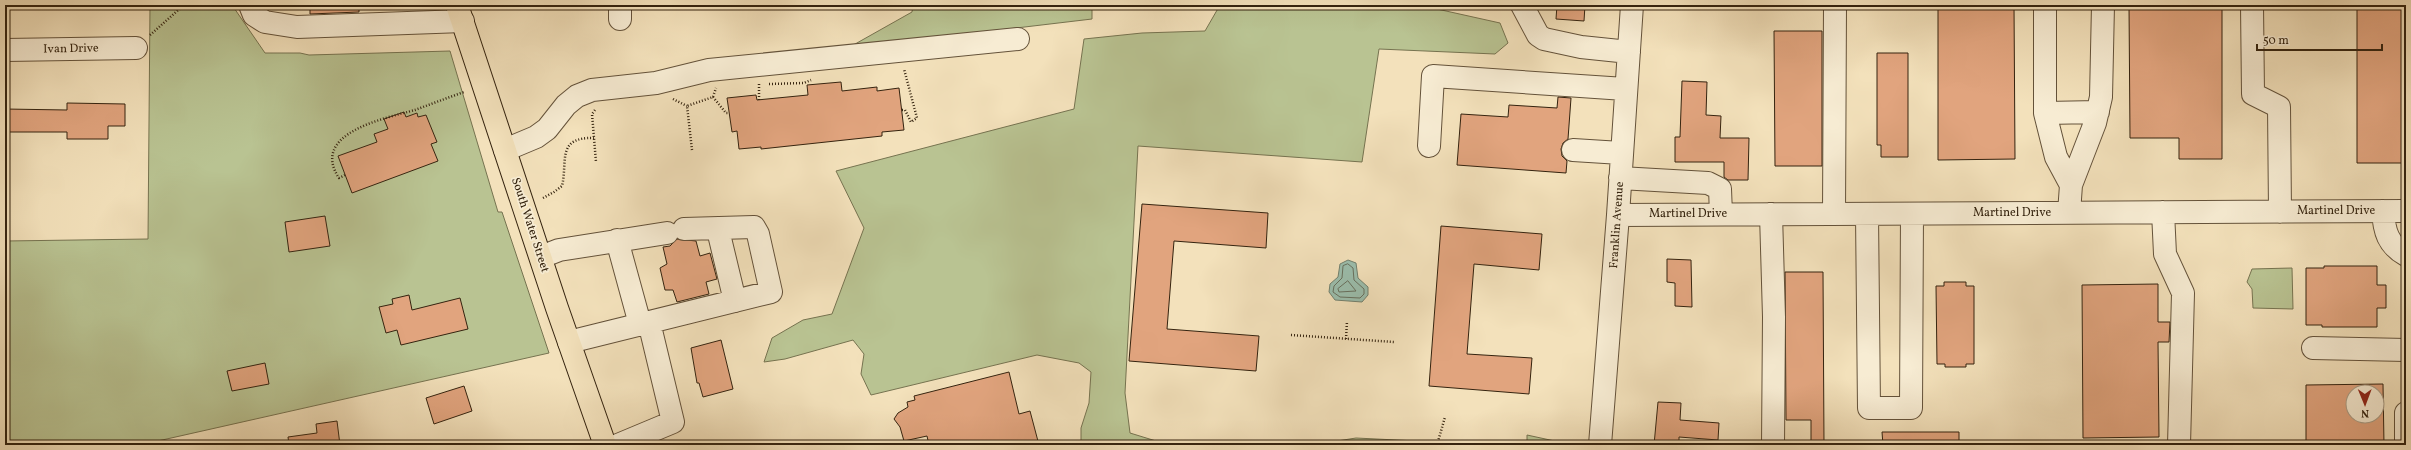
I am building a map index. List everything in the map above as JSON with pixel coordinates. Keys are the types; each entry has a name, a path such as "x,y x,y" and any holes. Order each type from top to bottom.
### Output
{"main road":[{"name":"South Water Street","path":"460,13 569,342 605,445"}],"street":[{"path":"250,5 254,15 265,22 297,27 460,13"},
{"path":"1522,5 1538,35 1544,39 1581,47 1629,52"},
{"name":"Franklin Avenue","path":"1600,445 1618,215 1625,89 1632,5"},
{"path":"1834,214 1835,5"},
{"path":"2045,5 2045,113 2056,157 2071,185"},
{"path":"2069,213 2071,185 2098,112 2102,81 2103,5"},
{"path":"2252,5 2252,94 2279,107 2280,212"},
{"path":"505,150 536,136 547,129 566,105 577,96 592,90 656,83 709,70 1018,40"},
{"name":"Ivan Drive","path":"5,50 136,48"},
{"path":"1429,146 1433,76 1625,89"},
{"path":"2045,113 2098,112"},
{"path":"1573,150 1621,153"},
{"path":"1620,178 1708,183 1720,189 1721,214"},
{"path":"2382,211 2384,229 2388,238 2406,255"},
{"name":"Martinel Drive","path":"1618,215 2406,211"},
{"path":"2163,212 2165,254 2183,293 2179,445"},
{"path":"1772,214 1774,317 1773,445"},
{"path":"1867,214 1869,408 1911,408 1912,214"},
{"path":"541,257 560,250 676,231 754,227 760,241 771,292 569,342"},
{"path":"718,230 735,301"},
{"path":"617,240 674,422 618,445"},
{"path":"2314,348 2406,350"},
{"path":"2406,413 2406,445"}],"path":[{"path":"136,48 184,5"},
{"path":"902,64 917,118 910,122 905,110 902,110"},
{"path":"759,100 758,82 782,85 804,83 813,77"},
{"path":"668,97 687,106 713,97 720,82"},
{"path":"345,175 339,178 332,167 332,162 335,146 347,135 373,122 464,92"},
{"path":"713,97 726,113 728,113"},
{"path":"596,162 592,114 598,105"},
{"path":"687,106 692,150"},
{"path":"543,198 562,186 564,157 567,148 575,141 594,138"},
{"path":"1346,339 1347,321"},
{"path":"1291,335 1394,342"},
{"path":"1437,445 1445,417"}],"shaded area":[{"path":"150,5 232,5 265,53 300,53 309,55 450,51 498,212 502,212 549,353 140,445 5,445 5,241 148,239"},
{"path":"913,5 1092,5 1092,19 848,48 912,12"},
{"path":"1220,5 1364,5 1376,9 1388,5 1419,5 1500,23 1508,43 1495,54 1379,49 1362,162 1138,146 1125,393 1130,433 1169,445 1081,445 1081,428 1089,403 1091,372 1079,363 1037,355 871,395 861,374 864,354 853,340 785,359 764,362 772,338 803,320 832,314 864,228 836,171 1074,109 1084,39 1142,33 1205,31"},
{"path":"2292,268 2293,309 2253,308 2252,289 2247,282 2252,269"},
{"path":"1527,435 1573,445 1527,445"},
{"path":"1356,438 1437,442 1446,445 1312,445"}],"water":[{"path":"1348,260 1356,263 1358,278 1368,287 1368,295 1362,302 1335,300 1329,292 1330,284 1338,277 1340,264"}],"building":[{"path":"310,5 359,5 359,12 310,14"},
{"path":"1557,5 1585,5 1584,21 1556,19"},
{"path":"1938,5 2014,5 2015,159 1938,160"},
{"path":"2129,5 2222,5 2222,159 2179,159 2179,138 2130,138"},
{"path":"2357,5 2406,5 2403,163 2357,163"},
{"path":"1774,31 1822,31 1822,166 1775,166"},
{"path":"1877,53 1908,53 1908,157 1881,157 1881,145 1877,145"},
{"path":"1682,81 1707,82 1706,115 1721,116 1720,138 1749,138 1748,180 1728,180 1724,177 1724,162 1675,162 1675,137 1680,137"},
{"path":"841,82 842,91 877,87 877,91 899,88 904,130 882,132 882,136 761,149 761,147 739,149 737,131 732,132 727,98 756,95 757,100 808,95 807,85"},
{"path":"1558,97 1571,98 1568,139 1563,143 1561,149 1562,156 1567,161 1566,173 1457,165 1461,114 1508,117 1509,105 1557,108"},
{"path":"67,103 125,104 125,126 108,126 108,139 67,139 67,132 5,132 5,109 67,110"},
{"path":"404,112 406,117 417,113 418,117 426,115 437,142 431,144 438,161 352,193 338,156 377,142 374,134 388,129 384,119"},
{"path":"1142,204 1268,213 1266,248 1174,241 1167,329 1259,336 1256,371 1129,361"},
{"path":"325,216 330,246 289,252 285,222"},
{"path":"1441,226 1542,234 1539,270 1474,264 1467,354 1532,358 1529,394 1429,386"},
{"path":"677,239 696,241 700,256 710,253 717,279 706,282 709,294 677,302 673,290 665,290 660,268 667,264 663,247 670,246"},
{"path":"1667,259 1691,260 1692,307 1675,306 1675,283 1667,282"},
{"path":"2324,266 2377,266 2377,285 2386,285 2386,308 2377,308 2377,327 2322,327 2322,325 2306,325 2306,268 2324,268"},
{"path":"1785,272 1823,272 1824,445 1811,445 1811,420 1786,420"},
{"path":"1944,282 1966,282 1966,286 1974,286 1974,364 1966,364 1966,367 1945,367 1945,364 1937,364 1936,286 1944,286"},
{"path":"2158,284 2158,322 2170,322 2169,342 2158,342 2159,437 2083,438 2082,285"},
{"path":"409,295 412,310 460,298 468,329 401,345 397,330 386,333 379,307 393,304 392,299"},
{"path":"721,340 733,389 703,397 699,383 697,383 691,348"},
{"path":"265,363 269,384 232,391 227,371"},
{"path":"1009,372 1019,414 1030,411 1039,445 929,445 927,436 904,441 900,427 894,419 898,413 908,407 907,402 915,400 914,396"},
{"path":"2345,384 2345,424 2384,424 2384,445 2306,445 2306,385"},
{"path":"464,386 472,411 434,424 426,398"},
{"path":"1658,402 1681,403 1680,420 1719,423 1718,440 1679,437 1679,445 1654,445"},
{"path":"337,421 340,445 289,445 288,437 317,433 316,424"},
{"path":"1882,432 1959,432 1959,445 1883,445"}]}
